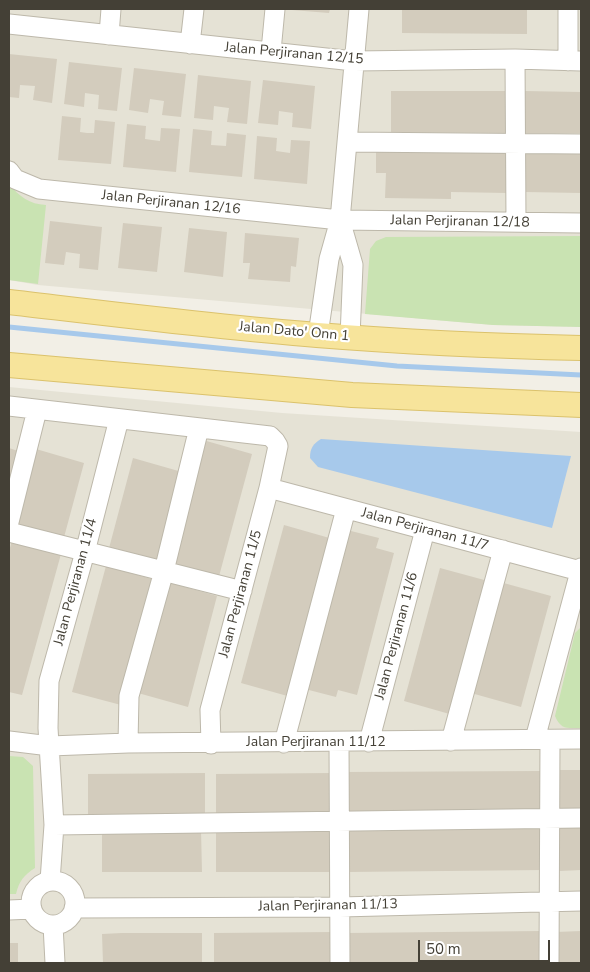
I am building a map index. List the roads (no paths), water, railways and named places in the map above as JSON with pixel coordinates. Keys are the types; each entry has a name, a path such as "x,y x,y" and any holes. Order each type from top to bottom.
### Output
{"main road":[{"name":"Jalan Dato' Onn 1","path":"9,302 216,326 318,335 581,348"},
{"path":"9,365 352,395 581,405"}],"street":[{"path":"109,35 111,9"},
{"path":"190,44 194,9"},
{"path":"271,51 275,9"},
{"path":"318,335 329,260 340,220 360,9"},
{"path":"568,9 575,61"},
{"name":"Jalan Perjiranan 12/15","path":"9,24 29,18 109,35 354,61 515,59 575,61"},
{"path":"515,59 516,222"},
{"path":"347,142 581,144"},
{"name":"Jalan Perjiranan 12/16","path":"9,171 15,179 39,189 340,220"},
{"path":"340,220 353,264 350,337"},
{"name":"Jalan Perjiranan 12/18","path":"340,220 581,224"},
{"path":"9,406 199,428 164,571 129,696 128,743"},
{"path":"9,522 38,410"},
{"name":"Jalan Perjiranan 11/4","path":"50,881 54,825 48,698 49,681 85,552 118,419"},
{"name":"Jalan Perjiranan 11/5","path":"199,428 270,436 276,441 278,446 270,488 210,710 211,744"},
{"name":"Jalan Perjiranan 11/7","path":"270,488 581,570"},
{"path":"284,743 346,509"},
{"name":"Jalan Perjiranan 11/6","path":"369,742 425,530"},
{"path":"9,532 242,591"},
{"path":"451,741 503,550"},
{"path":"550,963 550,818 542,739 575,615 581,570"},
{"name":"Jalan Perjiranan 11/12","path":"9,740 50,746 128,743 211,744 581,740"},
{"path":"339,742 340,963"},
{"path":"54,825 581,818"},
{"path":"50,881 64,883 69,888 73,894 74,908 67,920 53,925 40,921 32,909 31,897 38,886 50,881"},
{"name":"Jalan Perjiranan 11/13","path":"74,908 340,907 581,901"},
{"path":"9,910 32,909"},
{"path":"53,925 55,963"}],"water":[{"path":"321,439 571,456 552,528 318,467 310,458 310,455 312,447"}],"waterway":[{"path":"9,327 397,366 581,375"}]}
